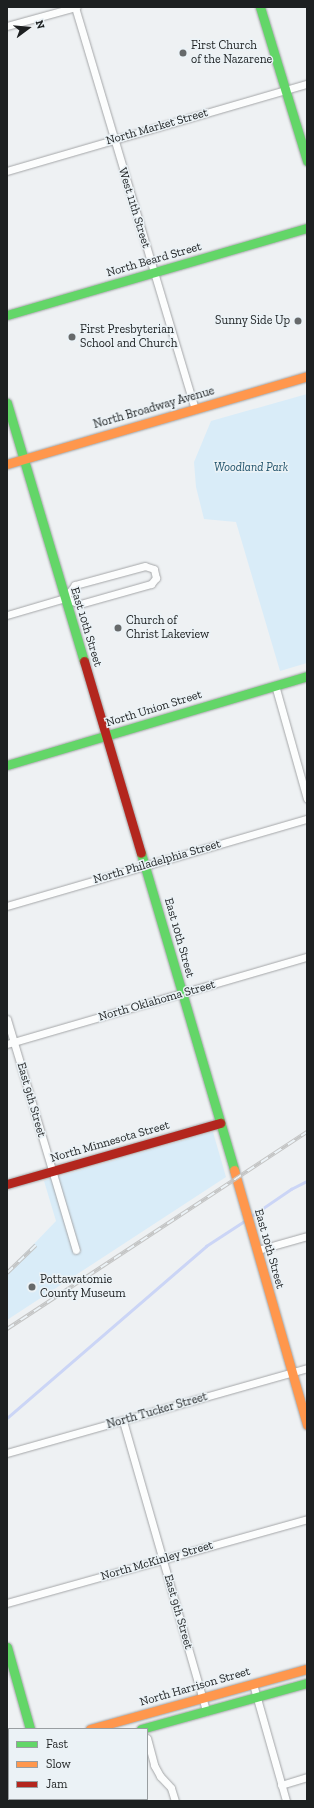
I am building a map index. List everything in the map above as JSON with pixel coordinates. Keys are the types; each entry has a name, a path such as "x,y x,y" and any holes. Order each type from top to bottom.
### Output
{"street":[{"path":"7,26 75,7"},
{"name":"West 11th Street","path":"75,7 113,139 195,409"},
{"path":"260,7 307,161"},
{"name":"North Market Street","path":"7,171 113,139 307,84"},
{"name":"North Beard Street","path":"7,315 307,228"},
{"name":"North Broadway Avenue","path":"7,464 307,376"},
{"name":"East 10th Street","path":"7,403 183,994 258,1250 307,1425"},
{"path":"7,615 65,598 75,585 145,566 154,569 156,578 151,584 80,604 65,598"},
{"name":"North Union Street","path":"7,765 307,676"},
{"path":"275,685 307,798"},
{"name":"North Philadelphia Street","path":"7,906 307,819"},
{"name":"North Oklahoma Street","path":"10,1043 307,957"},
{"name":"East 9th Street","path":"7,1019 10,1043 76,1250"},
{"name":"North Minnesota Street","path":"7,1184 220,1123"},
{"path":"258,1250 307,1236"},
{"name":"North Tucker Street","path":"7,1453 307,1368"},
{"name":"East 9th Street","path":"123,1421 206,1711"},
{"name":"North McKinley Street","path":"7,1603 307,1519"},
{"path":"7,1647 30,1728"},
{"name":"North Harrison Street","path":"94,1728 307,1669"},
{"path":"146,1728 307,1683"},
{"path":"253,1684 286,1801"},
{"path":"142,1715 143,1728"},
{"path":"148,1742 154,1765 160,1776 171,1788 175,1801"},
{"path":"281,1785 307,1778"}],"green space":[{"name":"Woodland Park","path":"307,394 307,663 280,671 236,522 204,519 196,487 194,462 211,421"},
{"path":"213,1132 226,1177 7,1320 7,1272 56,1221 44,1181"}],"waterway":[{"path":"250,1217 291,1189 307,1181"},
{"path":"7,1418 206,1246 246,1220"}],"railway":[{"path":"7,1329 307,1132"},
{"path":"7,1273 36,1245"}],"traffic: fast":[{"path":"260,7 307,161"},
{"path":"7,315 307,228"},
{"path":"7,403 84,661"},
{"path":"7,765 307,676"},
{"path":"141,853 234,1170"},
{"path":"7,1647 30,1728"},
{"path":"145,1728 307,1683"}],"traffic: slow":[{"path":"7,464 307,376"},
{"path":"234,1170 307,1425"},
{"path":"94,1728 307,1669"}],"traffic: jam":[{"path":"84,661 141,853"},
{"path":"7,1184 220,1123"}],"place":[{"name":"First Church of the Nazarene","path":"183,53"},
{"name":"Sunny Side Up","path":"298,321"},
{"name":"First Presbyterian School and Church","path":"72,337"},
{"name":"Church of Christ Lakeview","path":"118,628"},
{"name":"Pottawatomie County Museum","path":"32,1287"}]}
